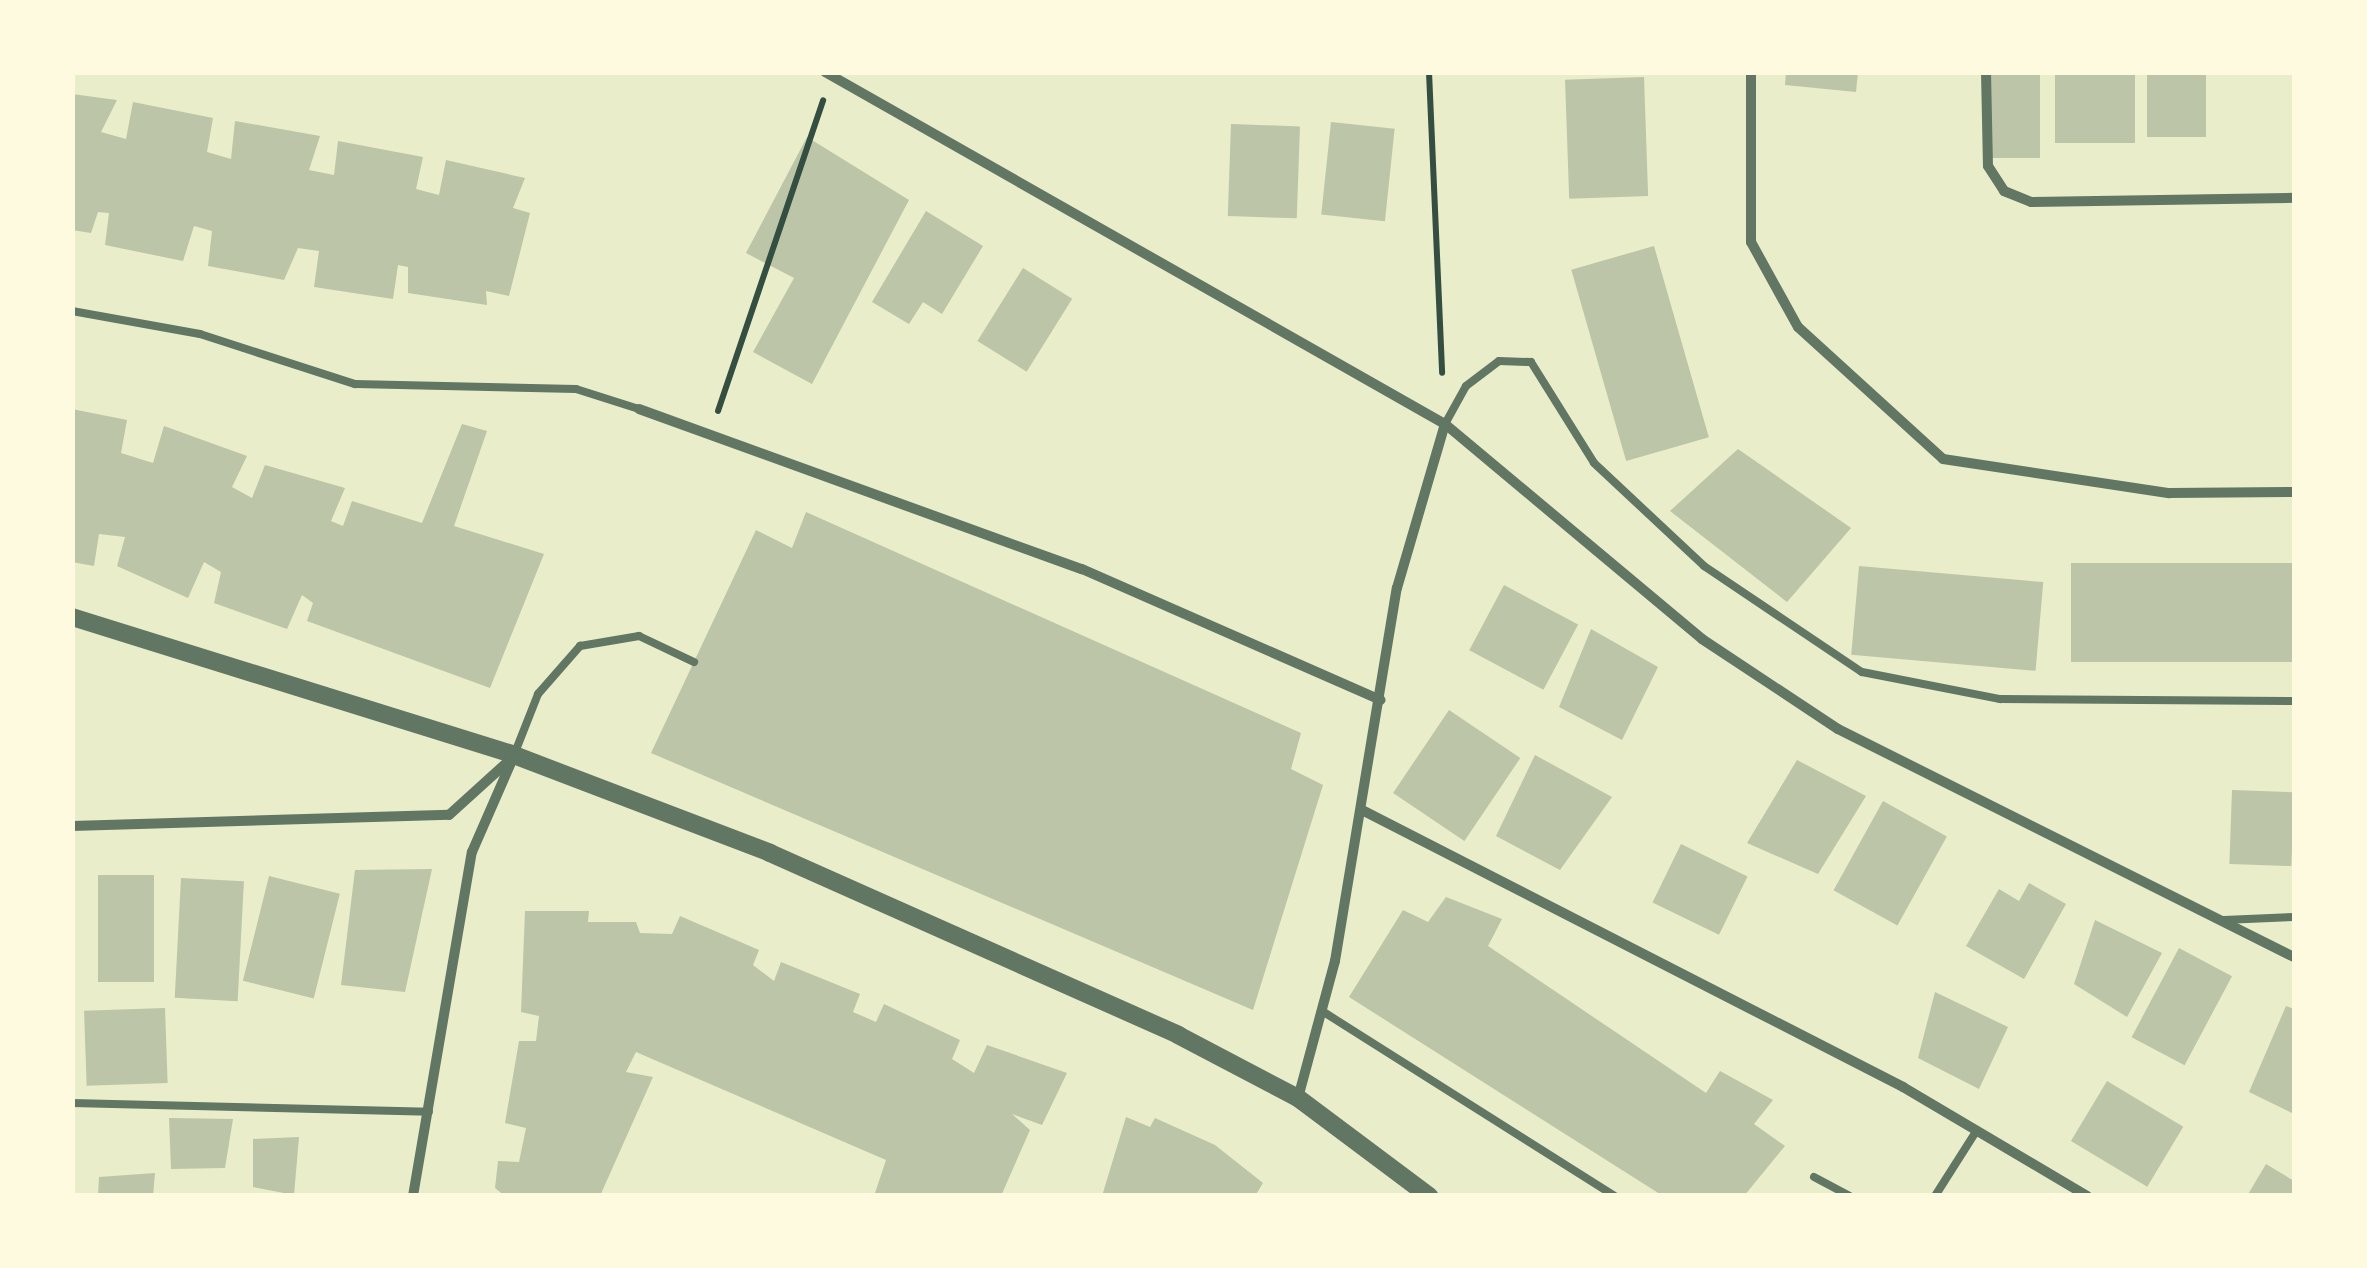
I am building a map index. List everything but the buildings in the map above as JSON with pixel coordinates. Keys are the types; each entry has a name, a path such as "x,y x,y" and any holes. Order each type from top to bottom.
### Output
{"street":[{"path":"1751,72 1752,242 1798,327 1943,459 2169,493 2294,492"},
{"path":"1986,72 1988,166 2004,191 2031,202 2294,198"},
{"path":"831,74 1444,424 1702,639 1838,729 2294,957"},
{"path":"639,409 1082,569 1381,700"},
{"path":"1298,1098 1322,1011 1362,810 1397,588 1444,424"},
{"path":"72,617 514,755 770,853 1298,1098 1429,1196"},
{"path":"72,826 449,815 514,755"},
{"path":"413,1196 472,852 514,755"},
{"path":"1362,810 1977,1130 2087,1196"}],"lane":[{"path":"72,310 200,334 356,384 576,388 639,409"},
{"path":"1444,424 1466,386 1500,361 1531,362 1594,463 1704,566 1862,672 2000,699 2294,701"},
{"path":"514,755 538,694 580,646 639,636 694,662"},
{"path":"2220,920 2294,917"},
{"path":"1322,1011 1615,1196"},
{"path":"72,1103 429,1112"},
{"path":"1935,1196 1977,1130"},
{"path":"1814,1177 1850,1196"}],"path":[{"path":"1429,72 1444,424"},
{"path":"712,433 831,74"}]}
